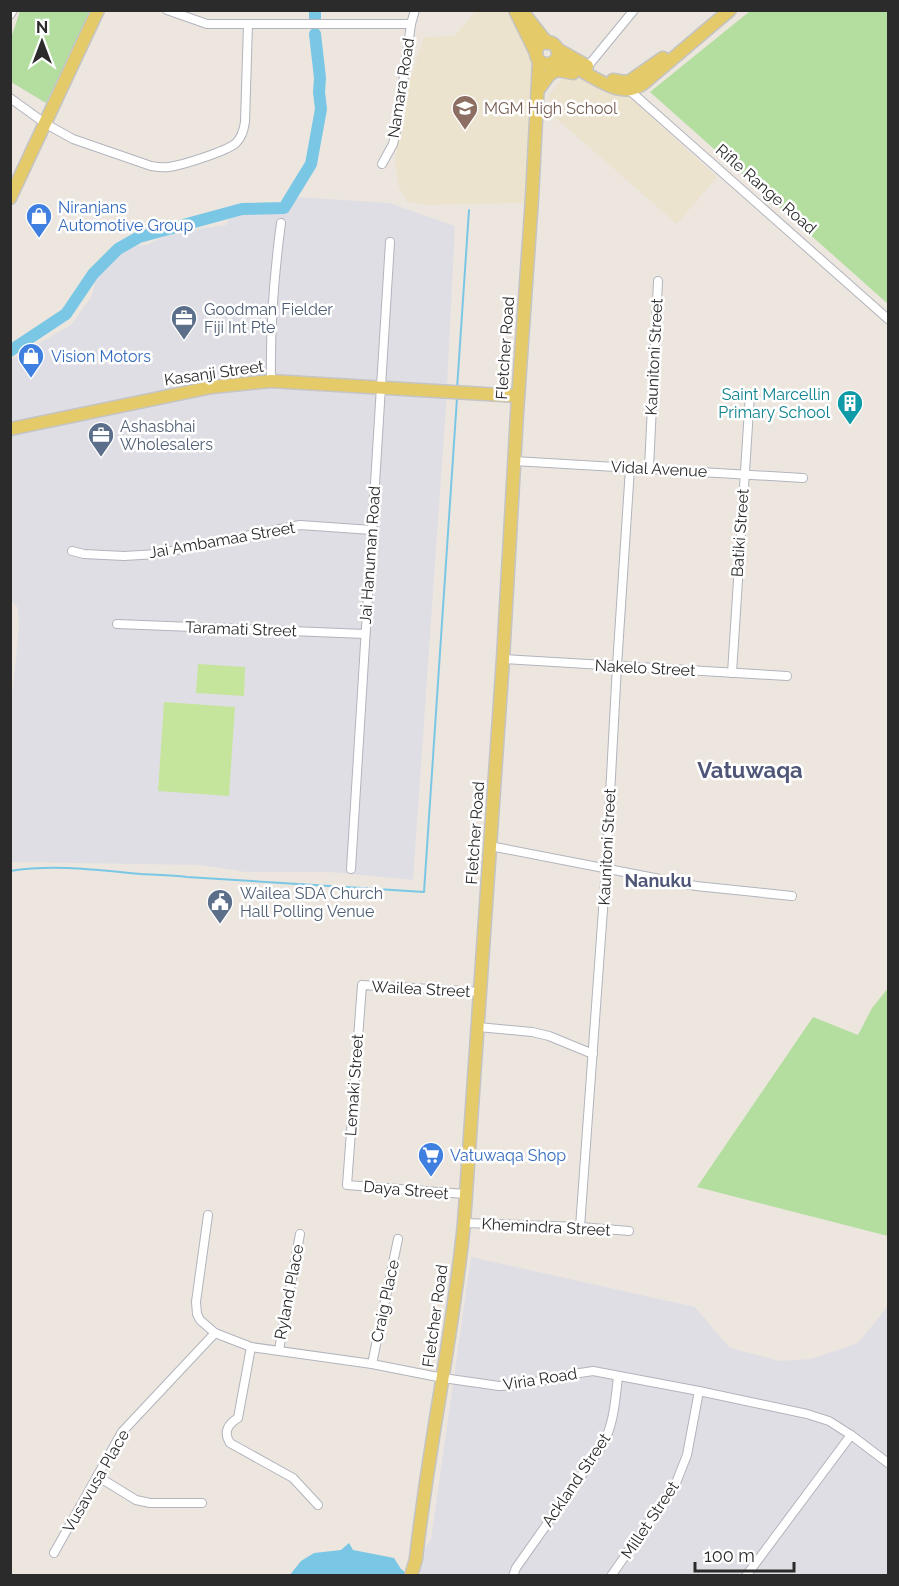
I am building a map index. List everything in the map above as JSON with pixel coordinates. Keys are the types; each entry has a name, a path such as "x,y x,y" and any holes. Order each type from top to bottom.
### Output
{"main road":[{"path":"10,198 98,10"},
{"path":"515,10 547,55 615,88 626,86 718,10"},
{"path":"521,10 547,55 588,66 634,90 730,10"},
{"name":"Fletcher Road","path":"411,1575 416,1559 464,1223 503,659 538,90 547,55"},
{"path":"538,90 549,75 557,70 601,82"},
{"name":"Kasanji Street","path":"10,429 212,387 271,381 518,396"}],"street":[{"path":"10,15 13,10"},
{"path":"167,10 207,24 411,24"},
{"name":"Namara Road","path":"382,164 393,144 397,127 411,24 415,10"},
{"path":"588,66 634,10"},
{"path":"10,98 46,124 73,139 151,166 180,165 228,148 238,140 245,125 248,24"},
{"name":"Rifle Range Road","path":"626,86 888,320"},
{"path":"271,381 271,338 281,223"},
{"name":"Jai Hanuman Road","path":"351,869 390,242"},
{"name":"Kaunitoni Street","path":"649,468 658,281"},
{"name":"Batiki Street","path":"732,673 750,394"},
{"name":"Vidal Avenue","path":"514,461 804,478"},
{"name":"Kaunitoni Street","path":"580,1227 606,868 630,468"},
{"name":"Jai Ambamaa Street","path":"72,551 84,554 124,556 157,554 300,525 372,530"},
{"name":"Taramati Street","path":"117,624 365,634"},
{"name":"Nakelo Street","path":"503,659 787,676"},
{"path":"490,846 696,886 792,896"},
{"name":"Wailea Street","path":"362,985 481,992"},
{"name":"Lemaki Street","path":"347,1185 362,985"},
{"path":"478,1027 532,1032 549,1036 593,1054"},
{"name":"Daya Street","path":"347,1185 465,1194"},
{"path":"208,1215 196,1310 200,1320 215,1333"},
{"name":"Khemindra Street","path":"464,1223 628,1231"},
{"name":"Ryland Place","path":"279,1350 300,1234"},
{"name":"Craig Place","path":"372,1364 398,1239"},
{"name":"Viria Road","path":"215,1333 251,1347 372,1364 443,1378 508,1387 593,1371 699,1391 807,1414 829,1421 888,1462"},
{"name":"Vusavusa Place","path":"54,1553 122,1432 215,1333"},
{"path":"251,1347 238,1418 229,1425 227,1437 230,1443 293,1478 318,1505"},
{"name":"Ackland Street","path":"513,1575 602,1446 612,1421 618,1377"},
{"name":"Millet Street","path":"611,1575 676,1483 687,1455 699,1391"},
{"path":"746,1575 851,1435"},
{"path":"98,1476 136,1500 150,1503 202,1503"}],"shaded area":[{"name":"MGM High School","path":"476,11 511,11 530,44 536,82 525,203 425,205 407,201 399,187 395,162 403,100 424,37 454,36"},
{"path":"572,76 623,91 717,177 677,224 549,112 549,95 561,80"},
{"path":"296,197 389,203 455,226 446,406 413,880 329,872 246,872 201,865 11,862 10,714 19,629 18,608 10,599 10,360 71,325 92,296 98,269 125,247 147,245 170,233 226,225 230,216 247,210 268,211"},
{"path":"471,1257 695,1307 730,1348 780,1361 811,1359 858,1343 888,1306 888,1575 424,1576 414,1566 431,1539"}],"green space":[{"path":"20,11 91,11 46,103 11,82 11,38"},
{"path":"750,11 888,11 888,304 650,92"},
{"path":"198,664 245,667 244,696 196,693"},
{"path":"164,702 235,707 229,796 158,791"},
{"path":"888,988 888,1236 697,1187 813,1017 858,1035 872,1008"}],"water":[{"path":"349,1543 353,1550 394,1558 401,1569 409,1575 289,1576 301,1561 314,1553 341,1550"}],"waterway":[{"path":"315,10 315,18"},
{"path":"10,351 66,314 93,274 118,249 139,237 242,209 284,208 311,164 321,109 315,34"},
{"path":"457,389 469,210"},
{"path":"10,871 76,868 424,892 457,398"}],"place":[{"name":"MGM High School","path":"465,131"},
{"name":"Niranjans Automotive Group","path":"39,239"},
{"name":"Goodman Fielder Fiji Int Pte","path":"184,341"},
{"name":"Vision Motors","path":"31,379"},
{"name":"Saint Marcellin Primary School","path":"850,426"},
{"name":"Ashasbhai Wholesalers","path":"101,458"},
{"name":"Wailea SDA Church Hall Polling Venue","path":"220,925"},
{"name":"Vatuwaqa Shop","path":"431,1178"}],"district":[{"name":"Vatuwaqa","path":"750,770"},
{"name":"Nanuku","path":"658,880"}]}
